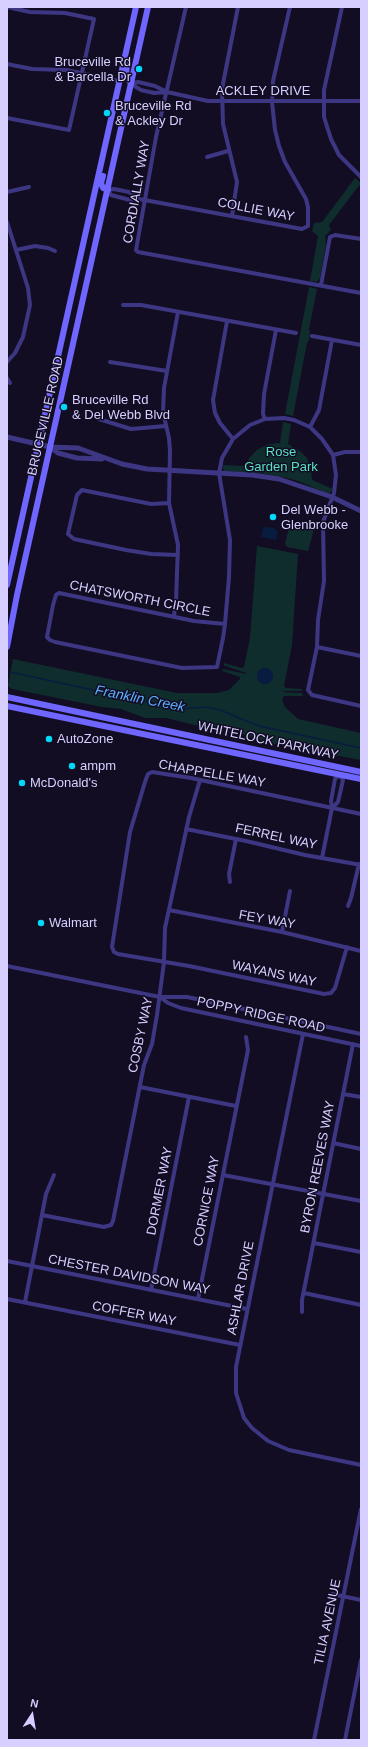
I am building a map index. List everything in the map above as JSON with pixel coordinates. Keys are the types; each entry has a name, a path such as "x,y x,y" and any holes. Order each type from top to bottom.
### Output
{"main road":[{"name":"BRUCEVILLE ROAD","path":"7,585 37,445 136,7"},
{"name":"BRUCEVILLE ROAD","path":"7,647 148,7"},
{"name":"BRUCEVILLE ROAD","path":"130,34 130,50 126,74 131,84"},
{"name":"BRUCEVILLE ROAD","path":"106,143 106,158 101,183 103,188 108,190"},
{"name":"WHITELOCK PARKWAY","path":"7,697 361,772"},
{"name":"WHITELOCK PARKWAY","path":"7,706 361,779"}],"street":[{"path":"7,7 30,12 64,13 94,19 69,130 7,118"},
{"name":"CORDIALLY WAY","path":"186,7 135,248 138,252 361,293"},
{"path":"232,216 237,182 228,151 223,124 222,101 223,81 238,7"},
{"name":"COLLIE WAY","path":"139,199 129,192 114,189 108,190 111,195 130,200 139,199 302,229 308,226 308,207 306,199 285,162 279,146 275,130 272,102 274,81 290,7"},
{"path":"342,7 324,90 324,117 334,147 345,162 361,177"},
{"path":"7,64 32,69 66,70 119,81"},
{"name":"ACKLEY DRIVE","path":"131,84 138,82 155,86 167,92 197,99 222,101 361,101"},
{"name":"ACKLEY DRIVE","path":"131,84 141,90 154,93 167,92"},
{"path":"207,157 228,151"},
{"path":"7,192 28,187"},
{"path":"7,222 28,288 30,305 23,337 15,353 7,362"},
{"path":"321,285 330,237 335,235 361,240"},
{"path":"16,250 35,246 48,248 55,251"},
{"path":"123,305 141,305 296,333"},
{"path":"174,616 178,555 177,537 169,503 170,451 163,412 164,388 178,312"},
{"path":"227,321 213,400 215,413 220,423 233,439"},
{"path":"265,419 263,414 264,394 276,330"},
{"path":"312,336 361,345"},
{"path":"310,427 319,410 332,340"},
{"path":"110,362 167,371"},
{"path":"7,378 10,383"},
{"path":"225,624 229,577 230,540 219,473 222,458 233,439 250,425 265,419 278,418 294,420 310,427 322,439 333,455 336,475 336,486 323,522 324,581 318,620 317,647 308,690 309,693 316,696 361,706"},
{"path":"99,419 131,429 166,426"},
{"path":"7,437 50,448 58,453 77,458 93,458 114,461"},
{"path":"50,448 60,446 78,448 137,468 266,476 332,497 361,511"},
{"path":"333,455 345,452 361,452"},
{"path":"169,503 147,503 82,490 77,495 68,534 74,539 126,550 151,554 178,555"},
{"name":"CHATSWORTH CIRCLE","path":"59,593 201,622 225,624 218,664 215,668 182,668 55,642 50,640 48,637 53,606 56,595 59,593"},
{"path":"317,647 361,654"},
{"path":"125,730 126,722"},
{"path":"332,808 338,802 340,795 343,780 340,775 341,768"},
{"name":"CHAPPELLE WAY","path":"164,962 118,954 114,952 112,947 130,832 148,774 158,772 361,814"},
{"path":"322,858 332,808 331,801 335,779 340,775"},
{"name":"COSBY WAY","path":"42,1215 104,1227 112,1224 145,1062 153,1040 164,962 165,928 186,829 200,780"},
{"name":"FERREL WAY","path":"186,829 360,865"},
{"path":"230,882 229,874 236,839"},
{"path":"348,906 352,898 360,865"},
{"path":"282,932 290,891"},
{"name":"FEY WAY","path":"169,910 233,924 282,932 361,951"},
{"name":"WAYANS WAY","path":"164,962 324,994 331,993 335,988 347,947"},
{"name":"POPPY RIDGE ROAD","path":"7,966 160,996 187,997 361,1034"},
{"name":"POPPY RIDGE ROAD","path":"160,996 168,1003 181,1008 361,1046"},
{"name":"ASHLAR DRIVE","path":"303,1034 240,1345 235,1374 236,1393 244,1418 257,1433 268,1441 284,1448 361,1465"},
{"name":"CORNICE WAY","path":"198,1299 248,1047 246,1037"},
{"name":"BYRON REEVES WAY","path":"302,1312 304,1293 353,1044"},
{"path":"140,1087 236,1106"},
{"path":"343,1094 361,1097"},
{"name":"DORMER WAY","path":"151,1290 189,1097"},
{"path":"333,1143 361,1149"},
{"path":"25,1302 48,1188 54,1175"},
{"path":"223,1175 361,1201"},
{"path":"314,1243 361,1252"},
{"name":"CHESTER DAVIDSON WAY","path":"7,1261 247,1309"},
{"path":"304,1293 361,1305"},
{"name":"COFFER WAY","path":"7,1299 240,1345"},
{"name":"TILIA AVENUE","path":"314,1740 361,1509"},
{"path":"332,1594 361,1600"},
{"path":"345,1740 361,1660"}],"green space":[{"path":"355,178 361,183 329,225 331,230 325,236 326,245 320,278 317,282 310,281 318,236 312,231 314,223 322,222"},
{"path":"309,287 317,289 309,329 309,340 307,343 293,416 285,414"},
{"name":"Rose Garden Park","path":"283,422 291,424 288,444 301,452 307,458 311,469 312,480 333,489 330,493 326,493 298,481 283,477 259,473 225,471 223,469 222,465 245,466 250,457 258,449 269,444 280,443"},
{"path":"292,523 313,527 314,529 308,551 287,547 285,544 290,524"},
{"path":"257,546 298,554 292,645 284,686 286,688 302,689 302,691 283,692 302,693 303,696 284,696 282,699 285,707 298,719 361,733 361,760 270,743 242,734 227,727 203,727 166,718 145,718 121,709 102,707 12,689 8,686 13,659 177,693 217,693 229,690 240,679 240,677 222,671 223,669 246,674 224,666 224,663 242,668 244,667 250,638"}],"water":[{"path":"263,528 273,528 278,531 276,540 261,537"},
{"path":"262,668 268,668 273,673 271,682 268,684 262,684 257,679 257,673"}],"waterway":[{"name":"Franklin Creek","path":"10,672 181,709 206,707 220,710 259,726 361,748"}],"place":[{"name":"Bruceville Rd & Barcella Dr","path":"139,69"},
{"name":"Bruceville Rd & Ackley Dr","path":"107,113"},
{"name":"Bruceville Rd & Del Webb Blvd","path":"64,407"},
{"name":"Del Webb - Glenbrooke","path":"273,517"},
{"name":"AutoZone","path":"49,739"},
{"name":"ampm","path":"72,766"},
{"name":"McDonald's","path":"22,783"},
{"name":"Walmart","path":"41,923"}]}
